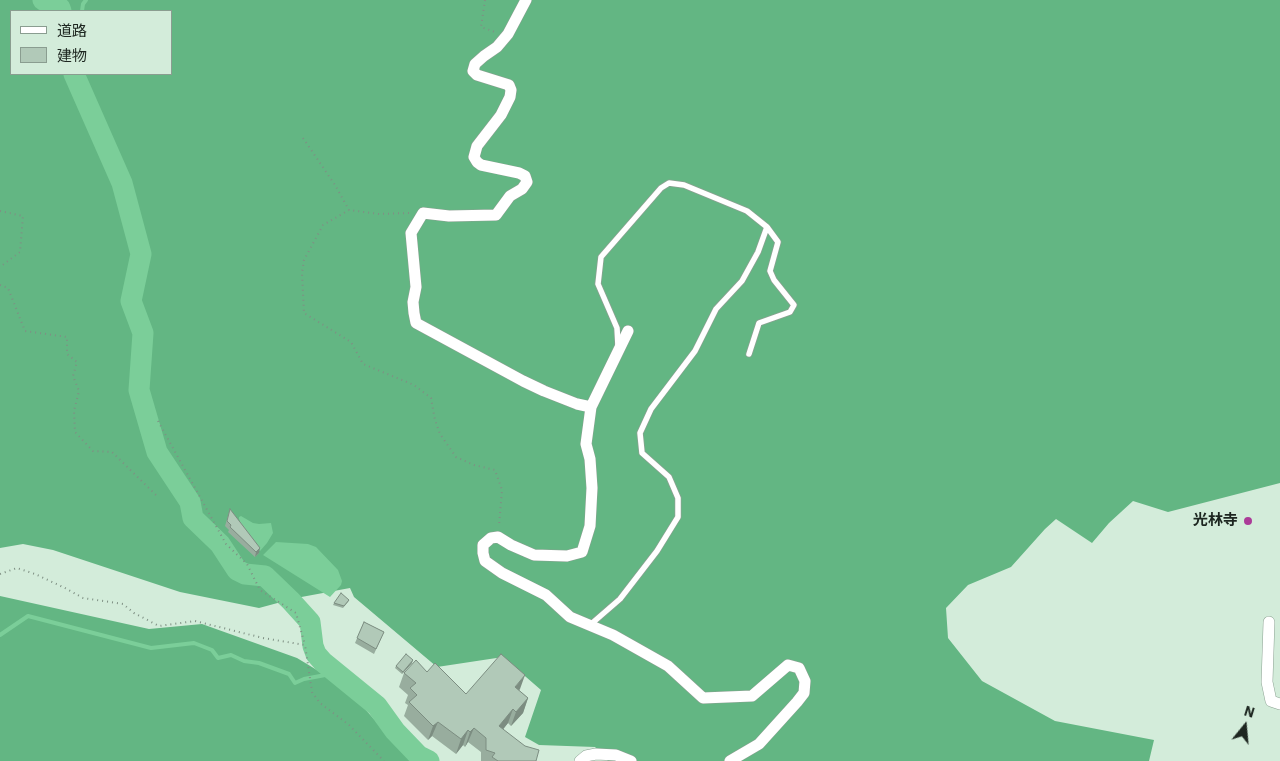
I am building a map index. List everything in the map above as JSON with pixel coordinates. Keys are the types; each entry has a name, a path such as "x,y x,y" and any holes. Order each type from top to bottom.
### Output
{"street":[{"path":"526,0 506,37 497,47 475,64 473,71 477,76 509,85 511,90 510,97 501,115 477,146 474,157 481,165 519,173 525,176 527,182 522,190 510,196 496,215 450,216 423,213 412,233 416,286 413,302 414,313 416,324 544,391 578,404 591,406"},
{"path":"628,331 591,406 586,444 590,459 592,488 590,526 582,552 567,556 534,555 498,537 491,538 483,545 483,553 485,561 502,574 546,595 570,617 613,635 668,666 703,698 752,696 788,665 799,668 805,681 804,693 759,744 730,761"},
{"path":"1269,622 1267,682 1271,701 1280,704"},
{"path":"580,761 586,756 596,754 616,755 632,761"}],"lane":[{"path":"619,350 617,328 598,284 601,257 661,188 669,183 684,185 747,210 766,227 778,242 770,271 774,280 794,305 790,312 760,323 749,354"},
{"path":"589,625 620,599 657,551 678,517 678,498 669,477 642,453 640,433 651,410 695,351 716,309 742,281 758,252 766,227"}],"path":[{"path":"485,0 481,27 506,37"},
{"path":"304,138 349,210"},
{"path":"423,213 379,214 349,210 323,225 304,260 302,273 304,313 351,342 362,364 414,385 431,398 440,434 456,457 474,465 495,470 502,490 498,537"},
{"path":"0,211 23,216 20,252 0,267"},
{"path":"0,285 8,288 25,332 67,337 68,354 77,362 73,376 79,391 74,411 75,432 93,451 112,452 158,497"},
{"path":"158,421 226,544 248,564 260,590 296,613 305,645 312,692 320,703 350,725 384,761"},
{"path":"0,574 17,568 35,574 83,598 123,604 134,613 159,626 195,621 262,638 305,645"}],"shaded area":[{"path":"0,0 1280,0 1280,483 1168,512 1133,501 1109,523 1092,543 1056,519 1011,567 968,585 946,608 948,638 982,681 1055,721 1154,740 1149,761 608,761 595,747 539,745 525,737 541,690 503,657 437,667 354,597 350,588 296,598 259,608 180,592 53,550 23,544 0,548"},
{"path":"241,516 253,523 271,523 273,533 260,551 254,550 240,522 239,517"},
{"path":"276,542 308,544 316,547 338,570 342,581 341,585 330,597 263,555"},
{"path":"0,596 149,629 202,624 297,658 345,687 412,761 0,761"}],"building":[{"path":"230,509 260,548 256,552 230,527 231,525 227,521"},
{"path":"341,593 349,600 344,606 334,603"},
{"path":"364,622 384,632 376,649 357,638"},
{"path":"406,654 413,660 403,672 396,666"},
{"path":"501,654 525,675 515,687 528,698 516,712 513,709 499,726 525,746 539,750 536,761 498,761 492,757 495,753 486,750 486,738 474,728 470,732 468,730 461,739 438,722 433,726 409,702 417,695 410,688 416,683 404,673 416,660 427,672 435,663 466,694"}],"waterway":[{"path":"43,0 61,10"},
{"path":"82,10 86,0"},
{"path":"74,75 122,183 141,254 131,301 143,333 139,390 157,452 190,502 193,518 220,544 237,570 245,574 265,576 291,601 310,622 316,654 323,662 377,706 395,731 419,756 429,761"},
{"path":"0,635 28,616 151,648 194,643 212,650 218,658 231,655 244,661 259,663 289,674 295,683 304,679 336,673"}],"place":[{"name":"光林寺","path":"1248,521"}]}
